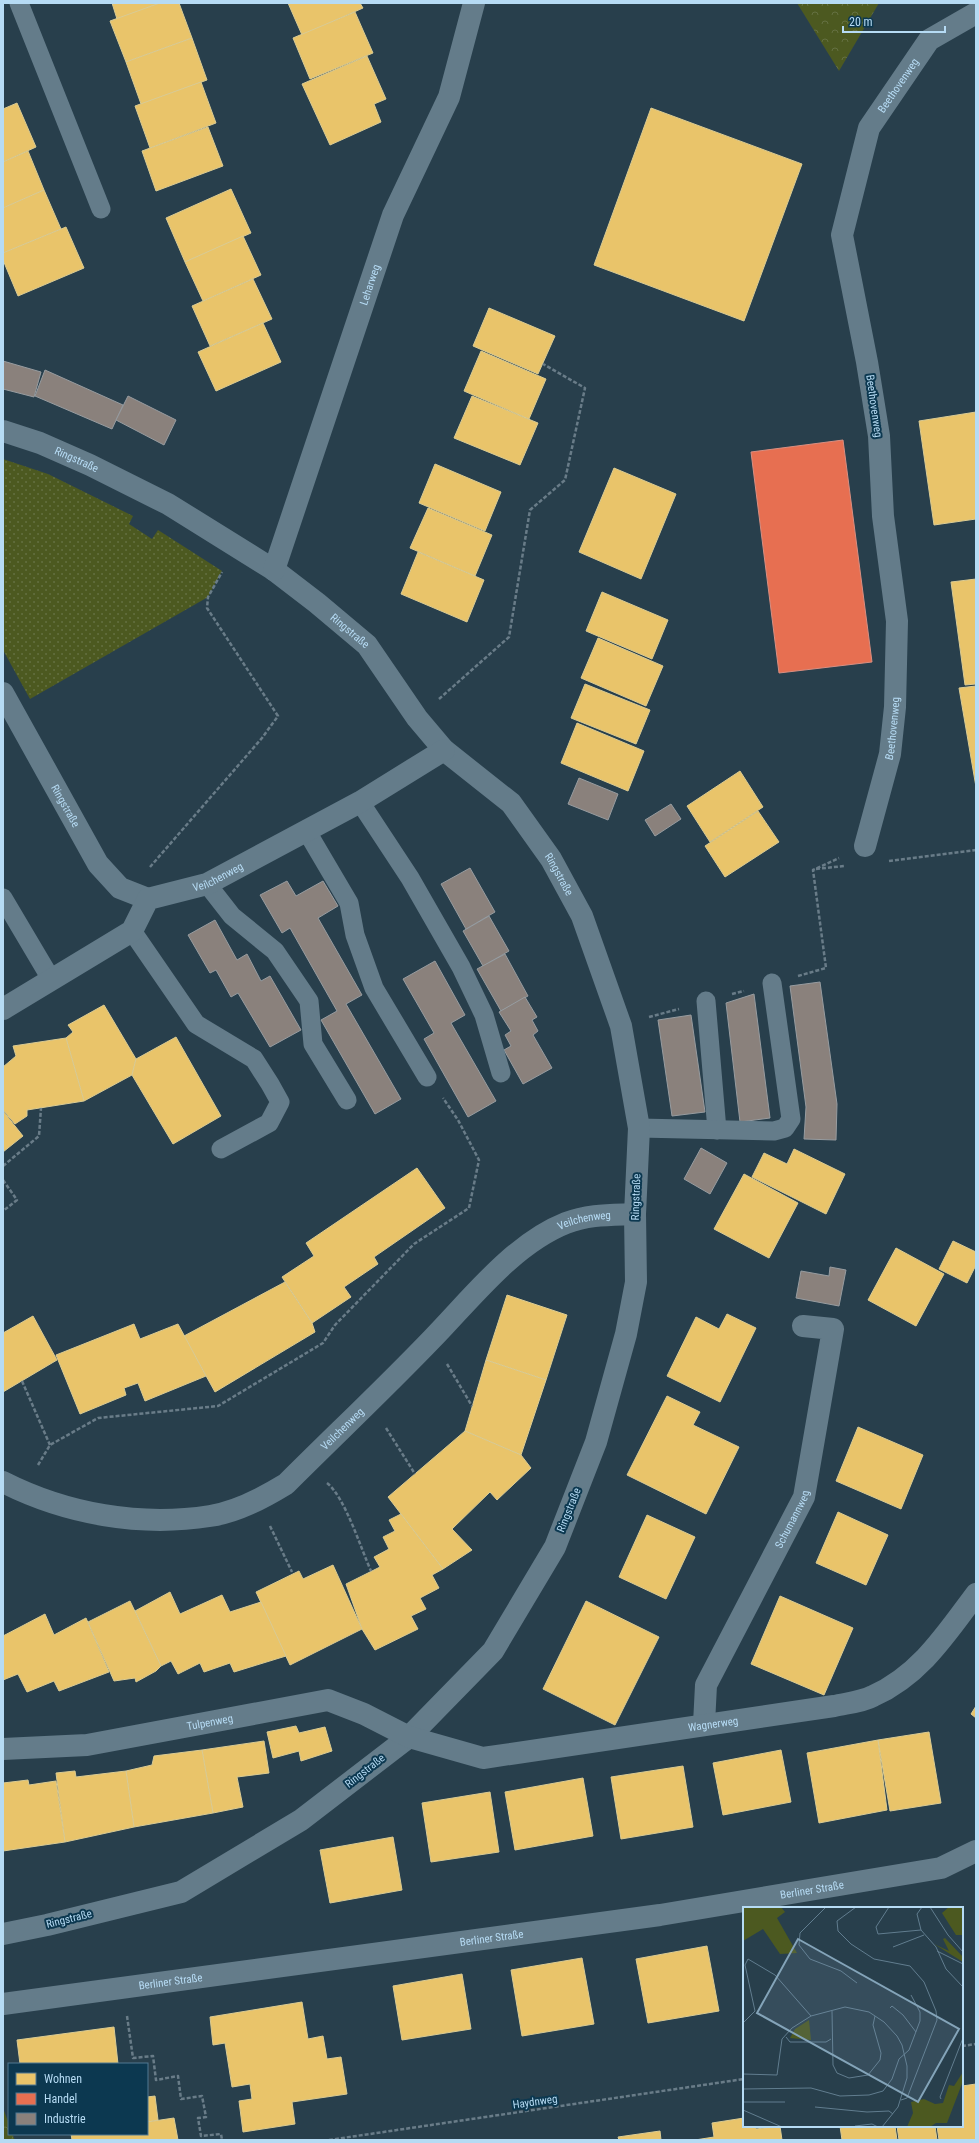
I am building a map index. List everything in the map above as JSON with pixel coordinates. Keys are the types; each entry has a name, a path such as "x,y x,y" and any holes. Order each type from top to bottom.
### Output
{"street":[{"name":"Leharweg","path":"274,570 393,215 449,97 474,3"},
{"name":"Beethovenweg","path":"865,846 890,754 895,707 897,621 883,516 879,436 867,362 842,236 869,128 929,40 976,13"},
{"name":"Ringstraße","path":"3,431 40,443 90,465 168,504 274,570 317,603 367,645 417,718 444,750 511,803 551,859 582,916 620,1026 639,1128 635,1214 636,1282 626,1334 596,1442 554,1547 492,1651 409,1737 301,1820 181,1892 47,1925 3,1934"},
{"name":"Ringstraße","path":"3,693 98,864 120,888 148,899"},
{"name":"Veilchenweg","path":"148,899 207,884 360,802 444,750"},
{"path":"3,1009 132,931 148,899"},
{"name":"Veilchenweg","path":"3,1482 23,1492 60,1505 137,1520 211,1516 258,1500 286,1484 432,1340 489,1279 528,1245 566,1223 596,1215 635,1214"},
{"name":"Schumannweg","path":"704,1724 706,1685 804,1497 833,1329 803,1326"},
{"name":"Wagnerweg","path":"409,1737 483,1758 704,1724 834,1706 872,1697 902,1681 928,1656 976,1594"},
{"name":"Tulpenweg","path":"3,1749 87,1745 328,1700 364,1714 409,1737"},
{"name":"Berliner Straße","path":"3,2004 660,1915 941,1868 976,1851"}],"lane":[{"path":"19,3 101,209"},
{"path":"360,802 410,878 461,967 484,1015 501,1073"},
{"path":"306,830 349,903 355,935 374,988 427,1077"},
{"path":"207,884 232,916 275,951 309,1001 313,1044 348,1100"},
{"path":"3,898 52,980"},
{"path":"132,931 196,1024 254,1059 280,1102 269,1123 221,1149"},
{"path":"639,1128 774,1131 785,1128 791,1119 772,983"},
{"path":"706,1001 717,1130"}],"path":[{"path":"417,718 509,637 530,510 565,480 585,388 543,364"},
{"path":"148,899 148,869 262,738 278,716 207,608 208,597 222,571 226,539"},
{"path":"814,870 865,846"},
{"path":"883,862 976,850"},
{"path":"814,870 852,865"},
{"path":"805,975 826,968 814,870"},
{"path":"646,1018 674,1010"},
{"path":"23,1492 50,1446 98,1418 218,1406 323,1343 335,1325 414,1244 469,1208 479,1160 458,1120 427,1077"},
{"path":"3,1166 39,1136 41,1108"},
{"path":"3,1180 17,1200 3,1211"},
{"path":"432,1340 472,1406"},
{"path":"22,1381 50,1446"},
{"path":"369,1402 415,1474"},
{"path":"305,1465 334,1488 371,1571"},
{"path":"258,1500 292,1572"},
{"path":"122,1988 133,2058 153,2056 156,2080 178,2076 181,2099 202,2096 206,2117 198,2118 201,2136 221,2134 222,2140"},
{"path":"963,2046 976,2044"},
{"name":"Haydnweg","path":"329,2140 743,2079"}],"green space":[{"path":"797,3 879,3 839,71"},
{"path":"3,459 48,474 133,516 129,524 152,539 158,530 222,571 208,597 30,699 3,650"},
{"path":"3,2108 8,2121 8,2135 12,2135 15,2140 3,2140"}],"building: Wohnen":[{"path":"112,3 160,3 117,19"},
{"path":"160,3 179,3 192,38 126,62 110,21"},
{"path":"288,3 360,3 363,8 302,35"},
{"path":"355,12 373,53 310,79 293,38"},
{"path":"192,38 207,80 141,104 126,62"},
{"path":"367,56 386,99 374,104 381,122 330,145 302,84"},
{"path":"201,82 216,123 150,148 135,106"},
{"path":"17,103 36,147 3,162 3,109"},
{"path":"651,108 802,164 744,321 594,265"},
{"path":"208,127 223,166 156,191 142,151"},
{"path":"28,151 44,190 3,208 3,162"},
{"path":"231,189 251,233 185,262 166,218"},
{"path":"44,190 61,229 3,253 3,208"},
{"path":"66,227 84,268 18,296 3,260 3,253"},
{"path":"243,236 261,275 203,301 185,262"},
{"path":"253,279 272,319 210,346 192,306"},
{"path":"489,308 555,336 538,374 473,346"},
{"path":"263,323 281,362 216,391 198,352"},
{"path":"481,351 546,379 529,419 464,391"},
{"path":"472,396 538,423 520,465 454,438"},
{"path":"976,412 976,519 934,525 919,421"},
{"path":"435,464 501,492 485,531 419,503"},
{"path":"614,468 676,494 641,579 579,552"},
{"path":"428,508 492,535 475,576 410,548"},
{"path":"418,552 484,580 467,622 401,594"},
{"path":"976,579 976,684 965,685 951,582"},
{"path":"602,592 668,620 652,659 586,631"},
{"path":"598,638 663,666 646,706 581,678"},
{"path":"585,684 650,710 636,744 571,718"},
{"path":"976,686 976,787 959,688"},
{"path":"577,723 644,751 628,791 561,763"},
{"path":"740,771 763,807 710,842 687,806"},
{"path":"758,811 779,842 725,877 705,846"},
{"path":"104,1005 136,1059 132,1075 84,1101 66,1038 73,1032 68,1025"},
{"path":"176,1037 221,1116 173,1144 132,1075 136,1059"},
{"path":"66,1038 84,1101 27,1110 27,1116 15,1124 3,1110 3,1067 16,1056 13,1046"},
{"path":"3,1111 23,1136 3,1152"},
{"path":"794,1149 845,1174 826,1214 752,1177 764,1153 787,1164"},
{"path":"417,1168 445,1208 374,1257 378,1264 344,1287 351,1297 312,1323 282,1277 314,1256 306,1243"},
{"path":"744,1174 798,1203 769,1258 714,1229"},
{"path":"953,1241 976,1252 976,1265 967,1283 939,1269"},
{"path":"896,1248 944,1274 916,1326 868,1300"},
{"path":"285,1282 312,1323 315,1332 215,1392 184,1336"},
{"path":"507,1295 567,1315 546,1380 486,1360"},
{"path":"727,1314 756,1328 720,1402 667,1376 696,1317 719,1329"},
{"path":"33,1316 57,1360 3,1392 3,1333"},
{"path":"134,1324 140,1339 178,1324 206,1376 145,1401 138,1383 124,1388 126,1395 80,1414 56,1355"},
{"path":"486,1360 546,1380 521,1455 465,1431"},
{"path":"667,1396 700,1412 693,1425 739,1447 706,1514 627,1475"},
{"path":"858,1427 923,1455 901,1509 836,1481"},
{"path":"465,1431 521,1455 531,1468 497,1500 490,1492 452,1529 472,1550 443,1569 388,1497"},
{"path":"838,1512 888,1535 866,1585 816,1563"},
{"path":"401,1514 443,1569 432,1575 439,1588 420,1598 426,1609 411,1616 418,1629 375,1650 362,1629 346,1584 380,1567 374,1557 389,1549 383,1537 395,1531 389,1520"},
{"path":"647,1515 695,1537 666,1599 619,1577"},
{"path":"333,1565 362,1629 290,1665 256,1592 299,1571 303,1579"},
{"path":"170,1592 180,1614 222,1595 230,1612 261,1602 286,1656 234,1672 230,1663 204,1672 200,1663 178,1674 171,1661 161,1666 135,1611"},
{"path":"780,1596 853,1628 824,1695 751,1664"},
{"path":"130,1601 161,1666 156,1671 136,1682 135,1678 114,1681 88,1622"},
{"path":"586,1601 659,1637 615,1725 543,1689"},
{"path":"45,1614 54,1635 86,1618 109,1672 59,1691 54,1681 27,1692 18,1674 3,1680 3,1636"},
{"path":"976,1706 976,1718 971,1714"},
{"path":"296,1726 299,1733 325,1727 332,1751 301,1761 299,1751 273,1758 267,1732"},
{"path":"929,1732 941,1803 890,1811 878,1740"},
{"path":"878,1740 887,1810 819,1823 807,1753"},
{"path":"264,1741 269,1773 237,1777 243,1807 213,1813 202,1750"},
{"path":"202,1750 213,1813 134,1827 126,1771 152,1765 154,1756"},
{"path":"781,1750 791,1802 723,1815 713,1763"},
{"path":"683,1766 693,1827 621,1839 611,1777"},
{"path":"75,1771 76,1777 126,1771 134,1827 65,1842 56,1773"},
{"path":"583,1778 593,1836 515,1850 505,1792"},
{"path":"28,1780 29,1785 56,1781 65,1842 3,1851 3,1783"},
{"path":"490,1792 499,1852 431,1862 422,1803"},
{"path":"393,1837 402,1890 330,1903 320,1850"},
{"path":"707,1946 719,2011 648,2023 636,1959"},
{"path":"582,1958 594,2024 522,2036 511,1970"},
{"path":"462,1974 471,2029 402,2040 393,1986"},
{"path":"302,2002 308,2039 323,2036 327,2059 341,2057 347,2094 292,2102 295,2124 243,2132 239,2101 252,2099 250,2084 232,2087 225,2043 213,2045 210,2017"},
{"path":"114,2027 118,2063 20,2063 17,2040"},
{"path":"976,2084 976,2140 939,2140 937,2127 963,2127 963,2086"},
{"path":"155,2096 158,2120 148,2122 148,2097"},
{"path":"174,2118 178,2140 72,2140 71,2135 148,2135 148,2122"},
{"path":"743,2118 743,2127 755,2127 756,2129 780,2127 782,2140 695,2140 714,2137 712,2123"},
{"path":"840,2127 895,2127 897,2140 842,2140"},
{"path":"897,2127 935,2127 937,2140 899,2140"},
{"path":"660,2131 661,2140 619,2140 618,2137"}],"building: Handel":[{"path":"843,440 872,662 779,673 751,452"}],"building: Industrie":[{"path":"3,361 41,372 34,397 3,389"},
{"path":"45,370 123,405 112,429 35,396"},
{"path":"128,396 176,420 164,445 116,420"},
{"path":"579,778 618,794 608,820 568,804"},
{"path":"671,804 681,819 655,836 645,820"},
{"path":"470,868 495,912 466,929 441,884"},
{"path":"287,881 296,896 323,881 338,906 318,918 362,995 346,1004 401,1099 375,1114 321,1020 337,1011 290,928 282,933 260,895"},
{"path":"489,916 509,951 483,966 463,931"},
{"path":"215,920 237,960 247,954 261,981 270,976 301,1030 270,1047 238,993 231,997 216,970 210,973 188,935"},
{"path":"505,954 528,996 501,1011 477,969"},
{"path":"435,961 465,1015 451,1023 496,1101 468,1117 424,1039 434,1033 403,979"},
{"path":"820,982 837,1104 836,1140 804,1139 806,1107 790,986"},
{"path":"754,994 770,1118 740,1122 726,1003"},
{"path":"525,997 537,1017 532,1020 538,1031 533,1035 552,1068 523,1084 504,1050 511,1046 505,1035 511,1031 499,1012"},
{"path":"691,1015 705,1112 672,1116 658,1020"},
{"path":"701,1148 727,1163 710,1194 684,1179"},
{"path":"830,1267 846,1270 839,1306 796,1298 801,1271 829,1276"}]}
